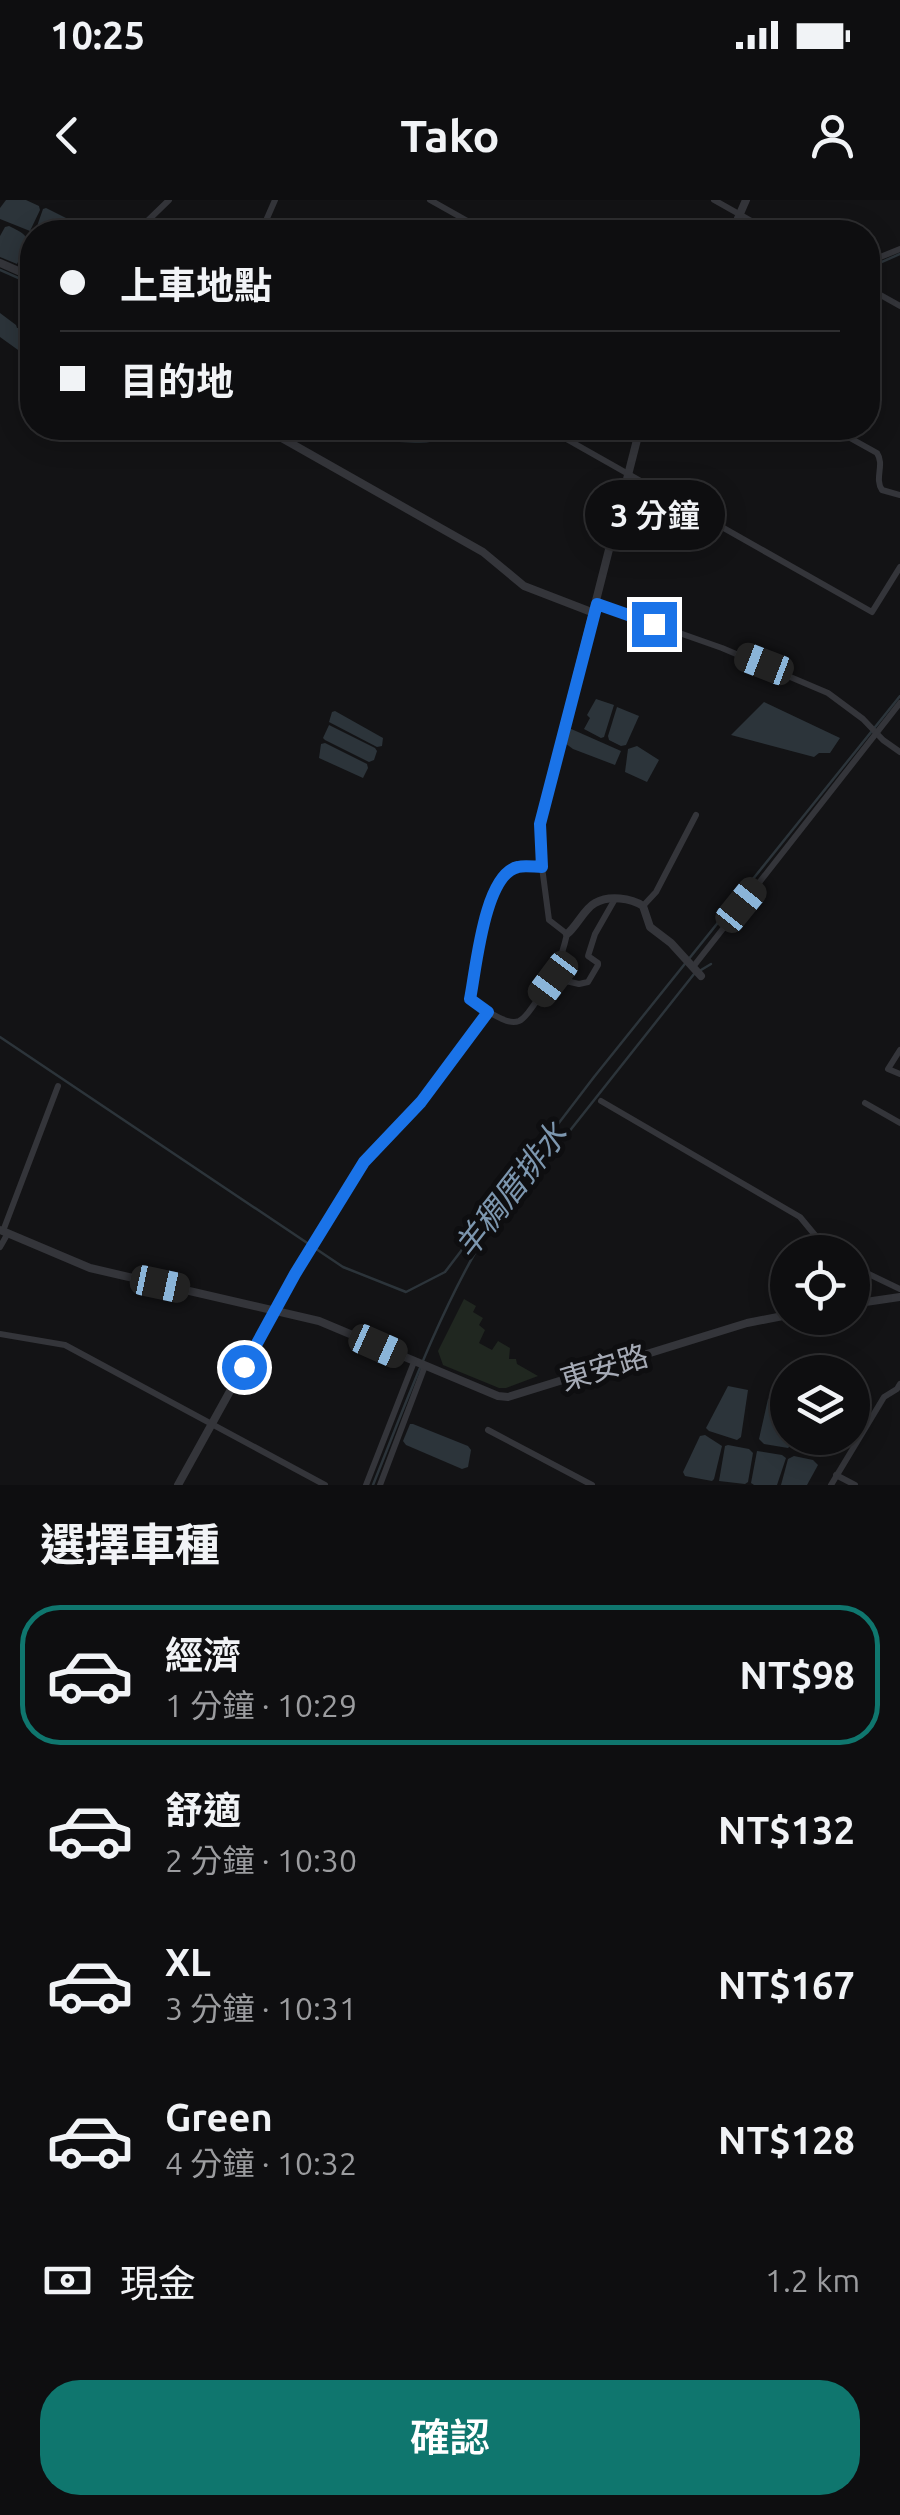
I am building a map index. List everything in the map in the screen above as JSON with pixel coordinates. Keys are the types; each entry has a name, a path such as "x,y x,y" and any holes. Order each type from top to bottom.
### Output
{"street":[{"path":"148,220 169,200"},
{"path":"430,200 466,220"},
{"path":"714,200 750,220"},
{"path":"738,220 746,200"},
{"path":"285,440 483,552 524,586 764,664 828,693 900,752"},
{"path":"568,440 872,612 900,567"},
{"path":"567,934 549,920 540,824 637,440"},
{"path":"854,440 880,458 878,484 882,490 900,495"},
{"path":"693,967 900,703"},
{"path":"643,906 656,892 696,815"},
{"path":"542,867 518,866 499,882 486,917 470,999 488,1012 510,1022 525,1017 553,978 567,934 593,904 615,899 633,900 643,906 650,927 670,942 701,976"},
{"path":"553,978 579,984 588,982 598,966 588,956 592,942 615,899"},
{"path":"178,1485 364,1162 421,1102 488,1012"},
{"path":"900,1050 888,1069 900,1074"},
{"path":"0,1248 58,1086"},
{"path":"601,1101 800,1217 815,1235"},
{"path":"865,1103 900,1123"},
{"name":"東安路","path":"3,1231 90,1268 319,1321 498,1396 508,1397 746,1322 770,1318"},
{"path":"870,1275 900,1289"},
{"path":"870,1301 900,1297"},
{"path":"0,1334 65,1345 325,1485"},
{"path":"366,1485 420,1364"},
{"path":"380,1485 420,1364"},
{"path":"831,1485 884,1397 900,1384"},
{"path":"488,1430 592,1485"},
{"path":"836,1475 855,1485"}],"shaded area":[{"path":"6,200 26,200 40,210 35,220 20,220 20,227 0,219 0,208"},
{"path":"46,208 70,220 39,220"},
{"path":"5,227 20,232 17,264 0,257 0,236"},
{"path":"0,313 20,328 20,351 0,337"},
{"path":"596,699 614,705 601,738 584,729"},
{"path":"764,702 840,738 830,753 814,757 731,735"},
{"path":"617,707 639,716 626,745 621,746 608,736"},
{"path":"335,711 383,738 382,746 329,722"},
{"path":"329,725 375,748 374,760 369,762 325,740"},
{"path":"569,728 621,751 615,765 565,743"},
{"path":"321,744 367,764 363,778 319,758"},
{"path":"637,746 659,760 647,782 625,772 628,749"},
{"path":"464,1299 476,1306 473,1312 483,1318 479,1325 485,1330 479,1343 492,1350 498,1341 510,1348 509,1359 516,1359 517,1364 538,1376 499,1388 443,1365 438,1351"},
{"path":"728,1386 748,1390 741,1437 737,1440 706,1428"},
{"path":"770,1398 770,1445 759,1439"},
{"path":"410,1424 468,1446 468,1467 462,1469 406,1445 403,1441"},
{"path":"700,1436 722,1446 712,1481 685,1476 683,1472"},
{"path":"728,1445 753,1453 745,1484 719,1481"},
{"path":"757,1451 786,1458 777,1485 751,1483"},
{"path":"794,1456 818,1465 807,1485 781,1485 788,1459"}],"waterway":[{"path":"880,263 900,254"},
{"path":"0,270 20,279"},
{"path":"396,440 432,440"},
{"name":"羊稠厝排水","path":"0,1037 343,1267 406,1292 445,1272 594,1077 900,696"},
{"path":"701,970 711,964"},
{"path":"373,1485 436,1332 480,1244 694,974"}],"route":[{"path":"244,1367 364,1162 421,1102 488,1012 470,999 486,917 499,882 510,871 518,866 542,867 540,824 597,604 654,624"}]}
